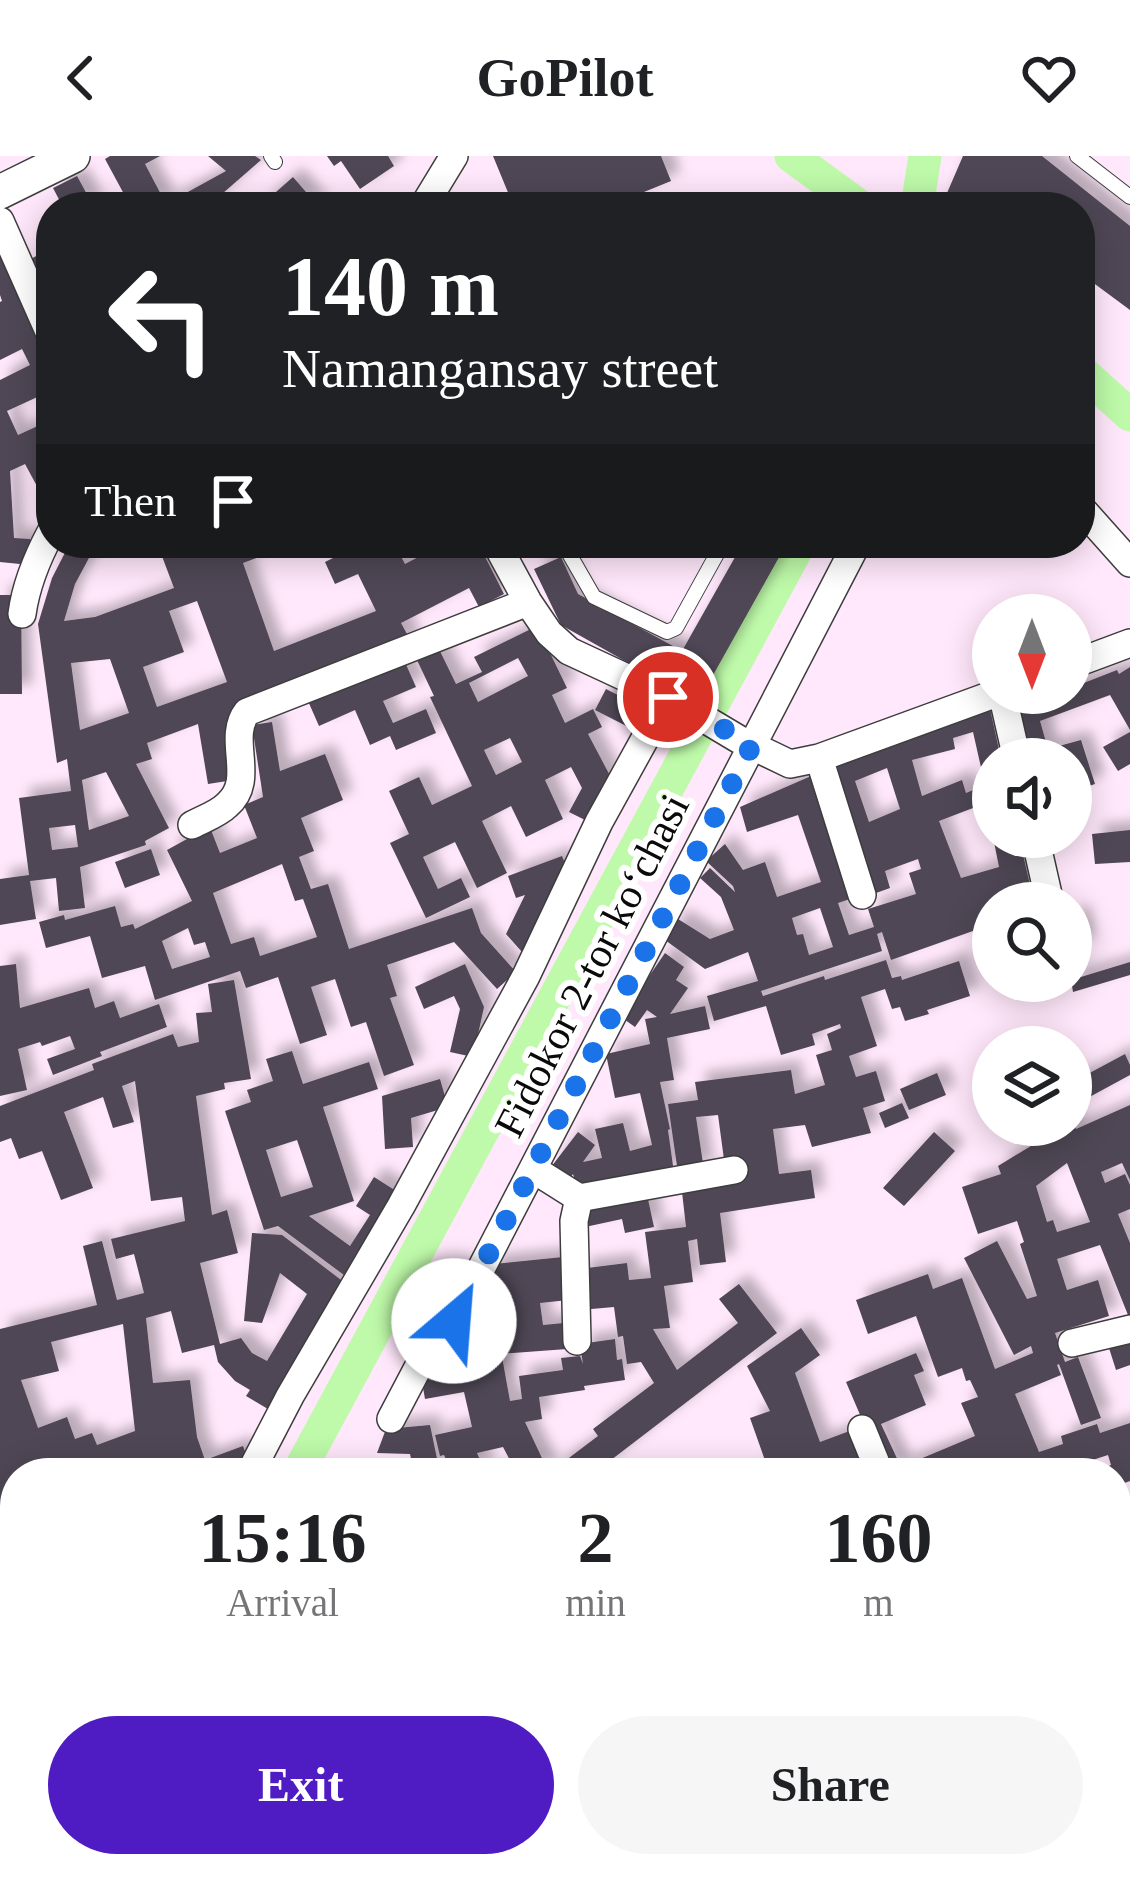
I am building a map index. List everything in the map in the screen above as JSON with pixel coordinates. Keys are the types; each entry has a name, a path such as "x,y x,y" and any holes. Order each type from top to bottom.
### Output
{"street":[{"path":"0,192 74,156"},
{"path":"432,192 454,156"},
{"path":"0,221 36,302"},
{"path":"1095,524 1130,563"},
{"path":"22,614 38,558"},
{"path":"504,558 549,633 569,651 790,764 972,703"},
{"name":"Fidokor 2-tor koʻchasi","path":"391,1419 421,1362 454,1321 746,742 849,558"},
{"path":"192,825 228,805 236,794 242,780 239,727 247,712 528,602"},
{"path":"1092,657 1130,643"},
{"path":"258,1458 526,976 598,822 678,703"},
{"path":"819,758 862,895"},
{"path":"532,1169 579,1198 734,1170"},
{"path":"578,1341 574,1221 579,1198"},
{"path":"1072,1343 1130,1329"},
{"path":"862,1429 874,1458"}],"lane":[{"path":"1077,156 1130,197"},
{"path":"572,558 594,597 667,632 676,628 715,558"}],"building":[{"path":"160,156 145,164 160,192 123,192 105,159"},
{"path":"208,156 261,160 224,192 188,192 226,171"},
{"path":"327,156 388,156 394,166 360,189 341,161 334,166"},
{"path":"493,156 661,156 671,181 644,192 508,192"},
{"path":"963,156 1042,156 1087,192 947,192"},
{"path":"77,176 86,192 55,192 53,188"},
{"path":"293,177 306,192 276,192"},
{"path":"1095,198 1130,226 1130,310 1095,284"},
{"path":"0,236 36,318 36,398 7,411 18,435 36,427 36,484 25,464 10,471 14,538 30,539 30,565 0,562 0,380 30,365 22,349 0,360"},
{"path":"36,256 36,278 27,261"},
{"path":"62,558 89,558 64,621 95,617 174,588 163,558 256,558 243,563 274,651 376,611 358,574 335,584 325,562 333,558 402,558 405,564 416,558 486,558 504,594 479,607 469,588 401,623 412,643 229,713 240,779 208,784 198,724 147,743 152,759 136,764 169,828 145,841 146,845 80,867 85,908 59,911 56,878 30,881 36,919 0,925 0,879 29,875 19,798 71,791 67,759 57,763 38,624","holes":["197,601 227,682 157,707 143,667 184,652 169,611","110,659 129,713 80,730 71,663","106,772 129,816 89,830 82,780","75,825 78,847 52,850 49,828"]},
{"path":"561,558 578,594 682,651 735,558 779,558 698,702 561,625 534,569"},
{"path":"0,595 21,595 22,694 0,694"},
{"path":"537,626 567,688 552,695 565,723 593,709 602,727 588,734 616,787 595,825 569,812 582,788 571,767 545,780 563,819 526,837 511,806 482,821 507,873 477,888 455,842 423,857 438,889 461,878 470,897 426,918 390,843 409,834 389,791 419,777 432,805 472,786 416,658 438,647 456,684 482,672 474,657","holes":["518,658 528,676 478,702 469,683","510,738 522,762 496,775 484,750"]},
{"path":"404,660 416,687 383,701 393,723 426,709 436,733 396,750 390,736 370,745 355,710 319,726 308,701"},
{"path":"1130,667 1130,730 1110,695 1092,702 1092,680 1117,670 1119,674"},
{"path":"606,689 655,714 644,735 595,710"},
{"path":"972,710 972,714 991,714 996,738 974,738 973,732 953,738 955,749 912,760 922,796 962,780 966,793 972,790 972,808 939,821 961,878 999,867 997,858 1024,858 1029,882 972,882 972,931 891,960 882,932 877,934 882,951 761,991 763,996 886,960 892,978 901,976 902,980 959,961 970,996 905,1021 900,1007 892,1009 885,989 861,997 877,1046 849,1056 856,1077 876,1071 885,1101 863,1108 871,1133 812,1147 805,1125 773,1129 779,1174 811,1170 815,1198 720,1213 726,1262 700,1265 697,1239 688,1241 693,1282 664,1286 670,1328 653,1329 677,1370 738,1323 719,1299 739,1284 777,1333 614,1458 569,1458 598,1436 593,1429 654,1383 641,1362 627,1364 614,1307 580,1310 579,1269 627,1263 629,1280 651,1278 645,1232 686,1227 681,1183 725,1167 718,1115 696,1117 704,1170 678,1173 668,1104 698,1100 695,1082 791,1070 795,1094 825,1085 816,1055 832,1050 827,1034 841,1028 840,1024 812,1034 815,1045 781,1055 766,1006 714,1021 707,996 758,981 748,952 705,969 665,940 678,919 710,939 734,930 721,897 700,878 710,868 735,892 733,886 706,861 725,844 743,870 765,862 777,897 821,882 798,815 747,832 740,807 818,773 859,896 838,903 849,935 874,927 868,909 916,894 909,873 921,869 918,859 885,871 890,888 865,897 825,765","holes":["887,768 900,809 869,822 855,781","820,908 833,947 809,955 792,918"]},
{"path":"1013,714 1059,714 1040,721 1045,738 1019,738"},
{"path":"272,722 280,771 325,754 343,800 301,818 314,851 299,857 311,889 328,884 349,949 472,908 481,933 516,972 497,989 454,942 387,965 397,996 390,998 414,1065 384,1076 366,1022 351,1027 335,979 311,987 327,1035 300,1044 278,977 246,988 240,971 155,1000 145,966 102,978 90,936 46,948 39,922 115,906 121,927 133,924 135,929 192,901 167,850 187,839 211,830 220,853 257,838 244,805 263,797 252,725","holes":["282,864 295,901 303,899 317,937 260,956 254,937 231,944 213,893","188,928 194,945 205,942 210,957 172,969 162,941"]},
{"path":"1130,732 1130,764 1118,771 1103,747"},
{"path":"1130,830 1130,862 1095,864 1092,834"},
{"path":"151,849 160,875 125,888 115,862"},
{"path":"562,856 571,878 530,961 506,934 525,895 516,898 508,876"},
{"path":"665,953 684,967 676,980 688,988 670,1014 705,1006 710,1029 667,1038 674,1080 660,1082 674,1173 579,1197 573,1174 569,1180 551,1167 578,1132 595,1145 583,1162 602,1158 595,1129 623,1123 630,1151 652,1145 640,1093 615,1098 606,1054 650,1044 645,1019 657,1017 647,1010 635,1027 621,1017"},
{"path":"1130,962 1130,975 1092,986 1092,974"},
{"path":"16,964 20,1008 89,988 95,1008 114,1001 120,1018 159,1004 167,1027 53,1075 47,1059 75,1049 70,1036 18,1049 27,1090 0,1096 0,966"},
{"path":"465,964 484,1007 473,1057 450,1052 460,1009 454,996 424,1009 415,987"},
{"path":"234,980 251,1079 224,1083 225,1089 196,1096 212,1215 227,1210 238,1253 200,1263 220,1344 241,1338 252,1353 267,1361 307,1294 280,1273 262,1323 244,1321 252,1233 282,1235 349,1286 273,1412 246,1396 250,1390 218,1362 214,1345 182,1353 171,1311 146,1318 153,1383 190,1380 204,1458 0,1458 0,1329 97,1305 83,1246 102,1241 117,1300 144,1293 134,1254 116,1259 111,1239 185,1221 182,1197 151,1201 135,1081 122,1086 134,1122 113,1128 103,1097 64,1112 93,1188 61,1200 42,1151 19,1159 11,1138 0,1142 0,1106 173,1034 178,1047 199,1042 196,1013 212,1012 208,984","holes":["123,1324 135,1431 97,1445 92,1433 75,1439 67,1417 38,1428 21,1380 59,1371 51,1342"]},
{"path":"292,1051 303,1084 369,1062 378,1089 323,1107 354,1201 309,1216 350,1246 370,1215 356,1206 374,1177 404,1196 352,1281 278,1226 264,1230 225,1111 251,1102 247,1090 273,1081 266,1059","holes":["297,1140 313,1187 281,1197 266,1150"]},
{"path":"1125,1054 1130,1065 1130,1075 1092,1096 1092,1072"},
{"path":"937,1073 946,1095 909,1110 900,1089"},
{"path":"440,1079 448,1107 411,1118 413,1147 385,1149 382,1096"},
{"path":"902,1103 909,1118 885,1128 879,1113"},
{"path":"1130,1105 1130,1180 1122,1163 1101,1172 1105,1183 1125,1174 1130,1185 1130,1209 1118,1214 1130,1243 1130,1320 1100,1245 1057,1259 1067,1290 1098,1280 1109,1316 1055,1333 1065,1362 1078,1357 1101,1418 1081,1425 1059,1364 1061,1375 1015,1394 1039,1452 1063,1444 1061,1436 1097,1424 1100,1433 1130,1423 1130,1458 922,1458 975,1436 961,1403 978,1397 962,1368 938,1377 916,1316 868,1334 856,1300 928,1274 933,1289 962,1278 995,1369 1033,1353 1031,1346 1014,1355 964,1258 997,1241 1027,1299 1037,1296 1017,1221 978,1234 962,1187 1001,1174 998,1166 1031,1146 1092,1146 1092,1122","holes":["1067,1163 1090,1222 1057,1232 1053,1220 1047,1222 1036,1186"]},
{"path":"934,1132 955,1151 904,1206 883,1188"},
{"path":"646,1190 654,1227 625,1233 622,1219 585,1227 581,1207"},
{"path":"563,1257 568,1300 540,1303 543,1325 564,1323 567,1349 457,1357 455,1336 502,1332 499,1303 472,1305 494,1264"},
{"path":"801,1328 820,1355 795,1373 820,1442 855,1429 866,1458 764,1458 750,1418 770,1411 747,1366"},
{"path":"615,1339 625,1380 539,1397 542,1419 525,1422 542,1458 509,1458 503,1447 477,1453 479,1458 440,1456 435,1435 472,1427 464,1392 425,1399 420,1370 502,1357 510,1401 522,1399 519,1376 563,1370 561,1358 580,1356 583,1364 580,1344"},
{"path":"1130,1342 1130,1365 1116,1370 1109,1348"},
{"path":"916,1353 924,1371 914,1375 926,1405 881,1424 897,1458 879,1458 846,1382"},
{"path":"430,1425 437,1458 377,1453 386,1429"},
{"path":"243,1446 247,1458 210,1458"}],"waterway":[{"path":"791,156 840,192"},
{"path":"919,192 925,156"},
{"path":"1095,384 1130,415"},
{"path":"306,1458 792,558"}],"route":[{"path":"454,1321 752,745 668,697"}]}
